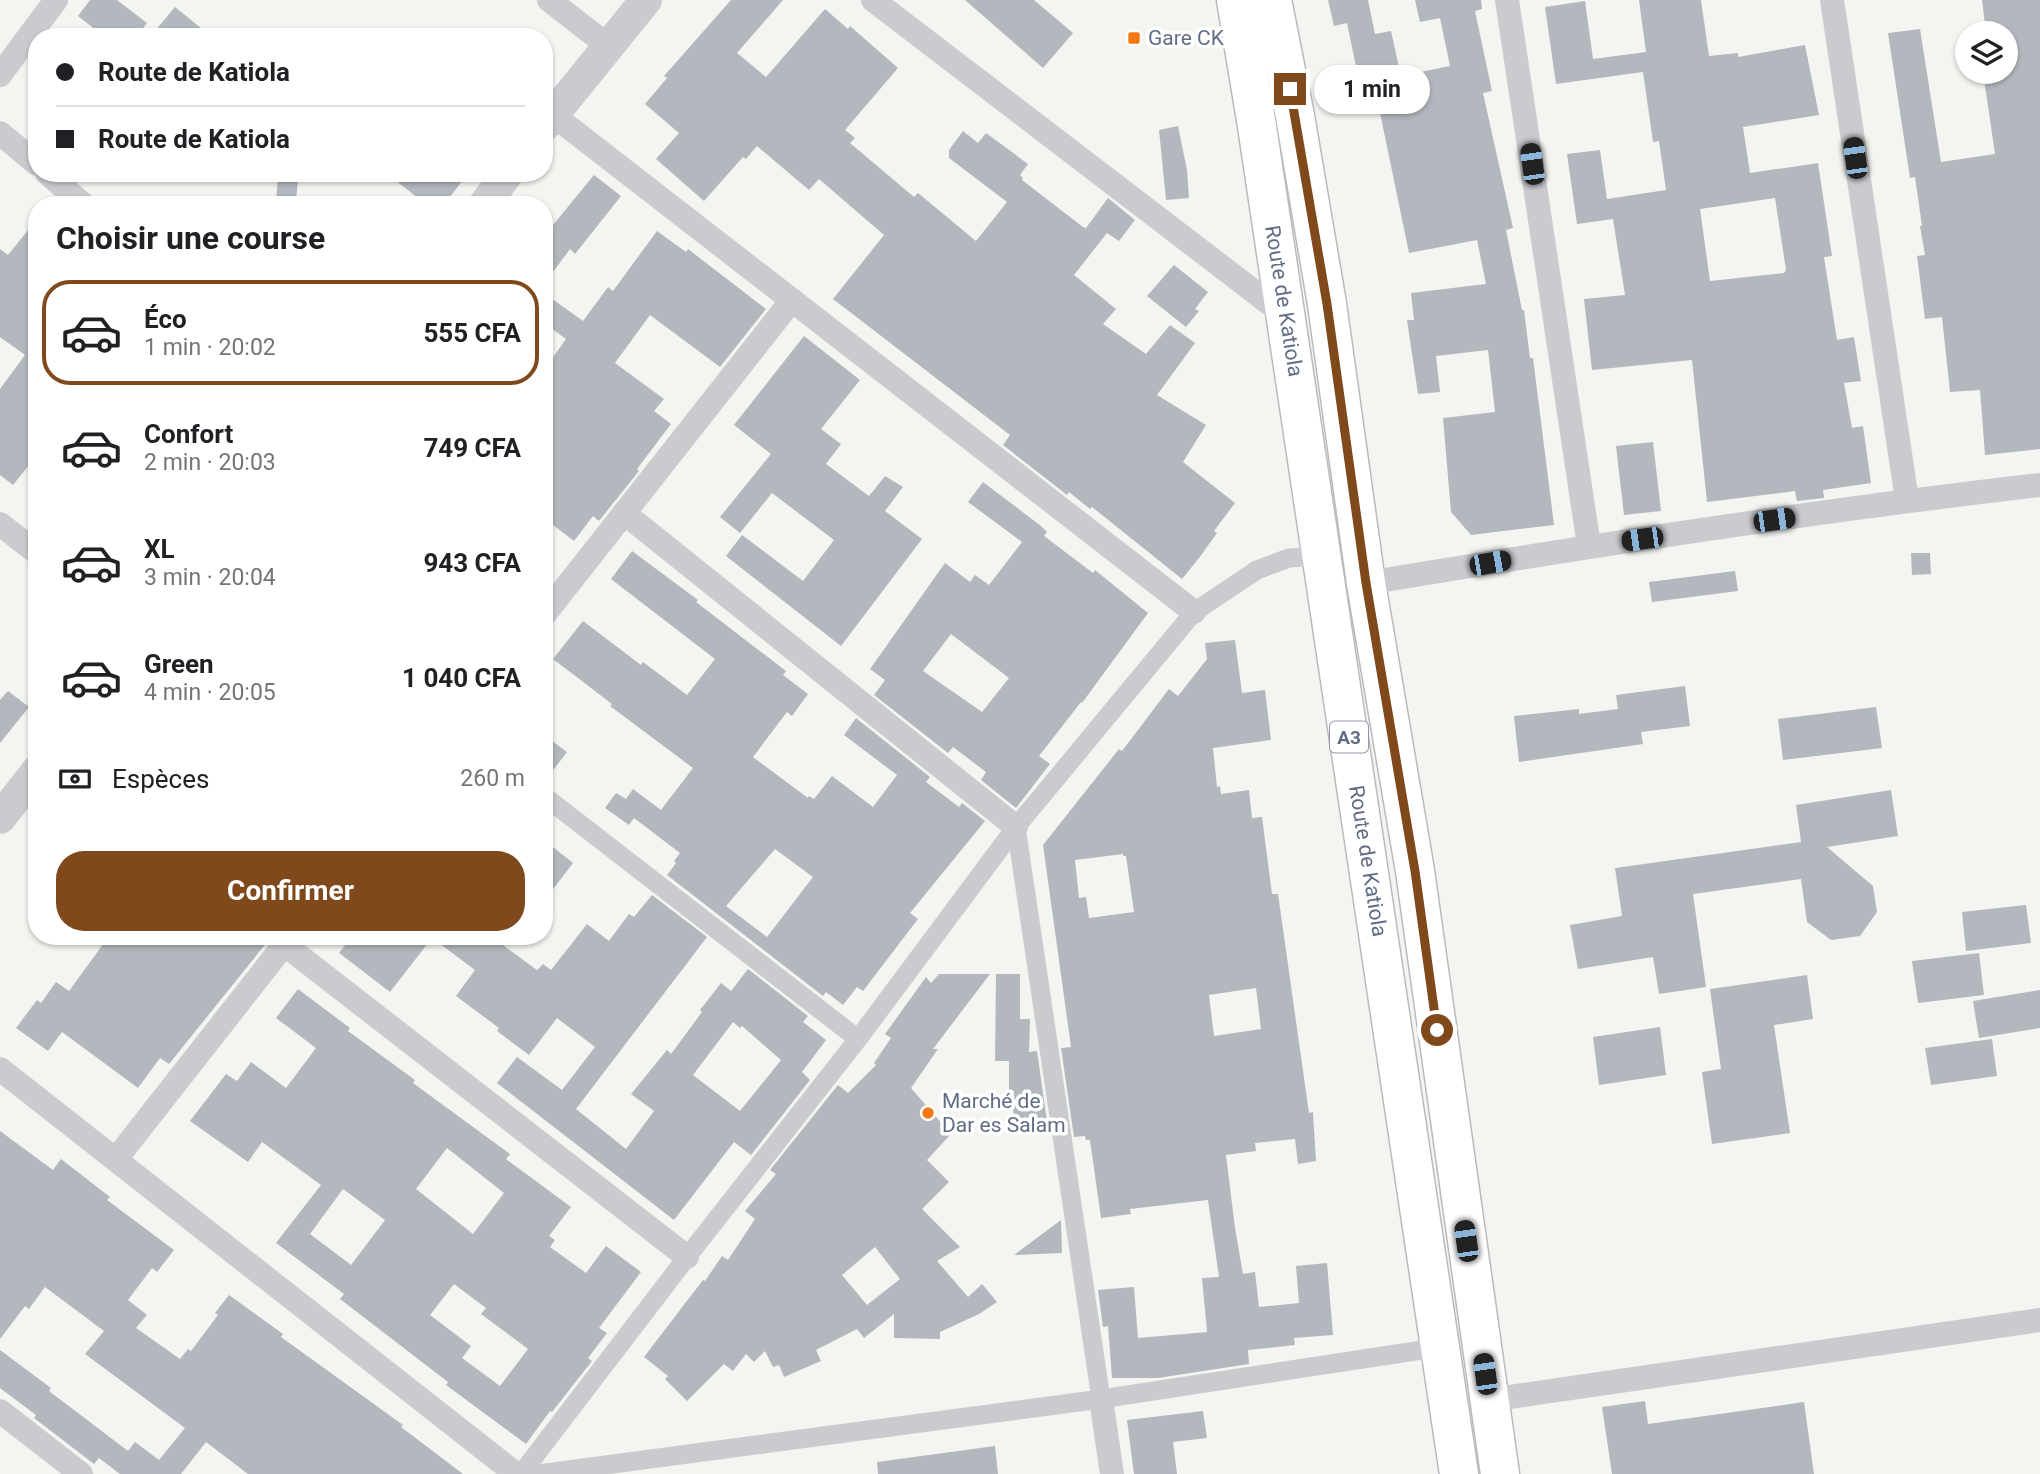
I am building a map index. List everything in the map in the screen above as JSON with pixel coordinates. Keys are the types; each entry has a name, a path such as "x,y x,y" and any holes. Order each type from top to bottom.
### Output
{"highway":[{"name":"Route de Katiola","path":"1236,0 1442,1347 1459,1474"},
{"name":"Route de Katiola","path":"1272,0 1327,304 1366,583 1415,871 1500,1474"}],"street":[{"path":"35,28 56,0"},
{"path":"549,0 607,45"},
{"path":"553,114 646,0"},
{"path":"873,0 1286,316"},
{"path":"1507,0 1589,547"},
{"path":"1832,0 1907,500"},
{"path":"0,75 28,38"},
{"path":"553,124 792,300 1194,612"},
{"path":"0,133 28,156"},
{"path":"57,182 74,196"},
{"path":"553,604 792,300"},
{"path":"1366,583 1907,500 2040,485"},
{"path":"624,513 1016,827 1112,1474"},
{"path":"0,524 28,546"},
{"path":"0,1069 519,1474 858,1039 1016,827 1194,612 1257,570 1289,558 1322,556"},
{"path":"0,818 28,782"},
{"path":"553,803 858,1039"},
{"path":"116,1159 285,945"},
{"path":"293,945 687,1257"},
{"path":"1489,1400 2040,1320"},
{"path":"538,1474 1101,1399 1442,1347"},
{"path":"0,1411 81,1474"}],"building":[{"path":"90,0 117,0 147,23 143,28 93,28 78,16"},
{"path":"731,0 783,0 737,53 766,77 825,9 848,29 850,26 898,68 845,130 855,138 850,143 914,197 918,193 976,241 1007,202 949,158 949,150 963,131 978,143 986,133 1028,164 1020,175 1022,180 1083,227 1086,228 1108,198 1135,220 1119,241 1107,233 1074,275 1116,309 1103,324 1146,354 1170,325 1195,343 1157,395 1206,425 1183,462 1235,503 1214,531 1217,533 1182,579 1092,507 1090,509 1069,492 1067,495 1003,445 1010,435 833,299 884,235 819,179 809,190 757,146 746,159 743,157 704,201 656,159 679,133 645,104 667,78 664,76"},
{"path":"965,0 1034,0 1073,33 1043,68"},
{"path":"1328,0 1368,0 1375,34 1391,31 1401,76 1450,66 1440,18 1420,22 1415,0 1481,0 1482,9 1475,11 1492,91 1483,93 1513,228 1506,230 1524,310 1530,358 1533,358 1554,525 1471,535 1451,512 1443,418 1495,412 1488,350 1436,356 1440,392 1418,394 1407,320 1414,320 1411,293 1486,284 1477,240 1409,253 1378,103 1364,105 1347,23 1334,26"},
{"path":"1639,0 1701,0 1709,56 1738,53 1738,57 1805,45 1819,115 1743,127 1750,173 1818,163 1832,256 1824,257 1837,340 1854,337 1861,381 1844,383 1852,428 1863,426 1871,483 1823,490 1824,498 1797,501 1795,491 1707,502 1692,360 1592,370 1584,299 1625,295 1613,219 1577,224 1567,154 1600,150 1607,199 1666,190 1659,141 1653,142 1643,72 1556,84 1545,7 1585,1 1593,59 1646,52","holes":["1775,198 1786,270 1784,273 1710,281 1700,209"]},
{"path":"1982,0 2040,0 2040,449 1985,455 1980,390 1950,392 1942,317 1925,319 1917,256 1925,255 1922,226 1915,177 1910,178 1888,33 1920,29 1941,162 1995,154 1985,84 2018,84 2018,21 1985,21"},
{"path":"175,7 201,28 158,28"},
{"path":"1178,126 1187,170 1189,198 1166,200 1159,130"},
{"path":"594,175 621,196 575,254 570,249 553,272 553,225"},
{"path":"278,182 298,182 296,196 276,196"},
{"path":"398,182 461,182 451,196 415,196"},
{"path":"28,230 28,466 13,485 0,475 0,389 25,355 0,337 0,249 8,255"},
{"path":"657,231 686,252 688,249 766,309 720,367 650,315 615,363 664,399 654,411 671,424 637,469 639,471 599,521 593,516 574,541 553,525 553,357 566,339 553,330 553,299 583,321 608,287 613,291"},
{"path":"1174,265 1208,292 1195,309 1199,311 1186,327 1147,296"},
{"path":"804,336 860,380 821,429 841,444 826,464 869,496 885,476 903,487 885,511 922,539 841,646 726,556 742,535 803,581 834,540 772,493 740,533 720,517 771,454 734,425"},
{"path":"1653,442 1661,511 1624,515 1616,446"},
{"path":"983,482 1041,526 1047,532 1044,536 1093,573 1095,570 1148,613 1039,756 1050,764 1016,808 981,780 986,772 953,747 948,753 874,695 885,680 870,669 945,563 970,582 975,575 989,585 1022,542 968,502","holes":["951,634 1009,678 982,712 923,671"]},
{"path":"632,551 786,671 783,675 808,694 792,716 787,712 753,757 808,798 809,796 814,799 832,776 873,807 897,775 844,735 856,718 930,777 926,782 959,807 962,803 985,821 910,913 918,919 863,991 857,987 843,1005 826,992 823,996 667,875 680,853 634,818 629,825 605,808 616,793 626,799 633,789 661,810 693,768 553,659 583,621 641,665 643,662 687,695 715,659 611,579","holes":["775,849 813,877 767,937 726,906"]},
{"path":"1911,553 1930,553 1931,574 1912,575"},
{"path":"1735,571 1738,591 1652,602 1649,582"},
{"path":"1235,640 1242,693 1265,690 1271,740 1213,748 1217,787 1220,786 1221,794 1249,790 1252,818 1262,817 1272,894 1278,894 1309,1113 1313,1112 1316,1161 1298,1164 1295,1139 1255,1143 1256,1151 1226,1155 1243,1274 1255,1272 1259,1307 1299,1303 1296,1266 1327,1263 1333,1335 1294,1338 1295,1345 1248,1350 1249,1364 1158,1378 1112,1378 1108,1326 1103,1327 1098,1290 1134,1287 1138,1338 1207,1332 1202,1278 1219,1277 1208,1200 1130,1209 1131,1214 1101,1218 1090,1140 1086,1140 1085,1136 1074,1137 1061,1048 1071,1047 1043,845 1119,749 1122,751 1169,689 1178,696 1207,659 1205,643","holes":["1123,854 1126,856 1134,912 1089,918 1086,897 1079,898 1075,860","1256,988 1261,1029 1214,1036 1209,995"]},
{"path":"1685,686 1690,726 1641,732 1643,744 1519,762 1514,716 1579,709 1579,714 1618,709 1616,695"},
{"path":"8,691 28,708 0,743 0,700"},
{"path":"1876,707 1882,748 1783,760 1778,719"},
{"path":"553,742 567,752 553,770"},
{"path":"1891,790 1898,836 1827,847 1873,886 1877,912 1860,936 1831,940 1807,922 1801,879 1693,894 1706,987 1659,994 1653,957 1578,969 1570,925 1622,916 1615,868 1801,842 1796,805"},
{"path":"553,847 573,863 553,889"},
{"path":"652,895 707,937 576,1109 626,1149 654,1111 631,1094 667,1050 671,1054 721,983 731,991 748,969 808,1016 803,1022 826,1040 802,1072 810,1080 751,1155 734,1142 674,1220 497,1083 517,1057 562,1090 595,1047 557,1018 529,1055 497,1031 499,1028 456,996 475,970 441,945 503,945 537,970 543,964 551,970 587,924 609,941 629,914 634,917","holes":["733,1022 740,1028 742,1026 781,1060 740,1111 693,1075"]},
{"path":"2026,905 2031,943 1966,951 1962,912"},
{"path":"102,945 265,945 169,1064 160,1058 138,1088 62,1032 48,1051 16,1028 37,1000 41,1003 56,982 69,991"},
{"path":"345,945 427,945 390,992 339,953"},
{"path":"1979,953 1984,995 1918,1003 1912,961"},
{"path":"939,974 990,974 933,1049 938,1049 911,1088 951,1134 927,1160 949,1182 922,1209 960,1247 937,1261 968,1297 982,1284 997,1302 979,1314 940,1332 940,1339 894,1338 894,1314 864,1338 857,1329 816,1350 821,1361 784,1377 779,1365 773,1367 765,1351 754,1362 746,1354 733,1371 724,1364 687,1401 665,1379 668,1376 644,1357 722,1256 728,1260 755,1219 745,1211 776,1174 770,1170 838,1085 848,1093 876,1065 874,1063 891,1038 885,1034 926,977 931,983","holes":["875,1247 900,1279 867,1305 842,1275"]},
{"path":"996,974 1020,974 1020,1019 1030,1019 1029,1052 1037,1051 1048,1128 1024,1127 1024,1118 1013,1118 1014,1094 1009,1094 1009,1061 995,1061"},
{"path":"1807,975 1813,1019 1774,1025 1790,1133 1712,1144 1702,1072 1721,1069 1710,989"},
{"path":"298,989 350,1028 348,1031 415,1080 413,1083 510,1154 506,1159 571,1207 549,1236 555,1240 550,1247 586,1273 606,1246 641,1272 599,1328 607,1333 588,1358 592,1361 526,1444 446,1385 448,1382 340,1299 344,1294 276,1243 321,1185 262,1142 248,1162 190,1121 226,1074 237,1081 251,1062 286,1088 316,1048 276,1018","holes":["447,1148 504,1193 473,1234 416,1189","343,1189 385,1220 351,1265 310,1234","454,1284 486,1308 481,1314 528,1349 500,1386 462,1358 471,1346 430,1315"]},
{"path":"2040,990 2040,1028 1979,1038 1973,1001"},
{"path":"1660,1027 1666,1075 1599,1085 1593,1037"},
{"path":"1992,1039 1997,1076 1931,1085 1925,1048"},
{"path":"0,1131 53,1170 61,1159 110,1197 107,1200 174,1250 157,1272 152,1268 128,1300 147,1315 136,1328 180,1359 188,1349 191,1351 218,1315 215,1313 229,1295 283,1334 281,1337 403,1425 401,1427 463,1474 248,1474 206,1442 181,1474 120,1474 99,1458 94,1464 0,1388 0,1350 128,1451 135,1442 159,1460 185,1428 85,1354 104,1331 45,1287 29,1309 25,1306 0,1339"},
{"path":"1061,1220 1062,1253 1014,1255"},
{"path":"1645,1401 1648,1424 1804,1402 1814,1474 1612,1474 1602,1407"},
{"path":"1203,1411 1207,1438 1173,1442 1177,1474 1134,1474 1127,1420"},
{"path":"995,1446 998,1474 878,1474 877,1462"}],"place":[{"name":"Gare CK","path":"1134,38"},
{"name":"Marché de Dar es Salam","path":"928,1113"}],"route":[{"path":"1290,89 1327,304 1366,583 1415,871 1437,1030"}]}
